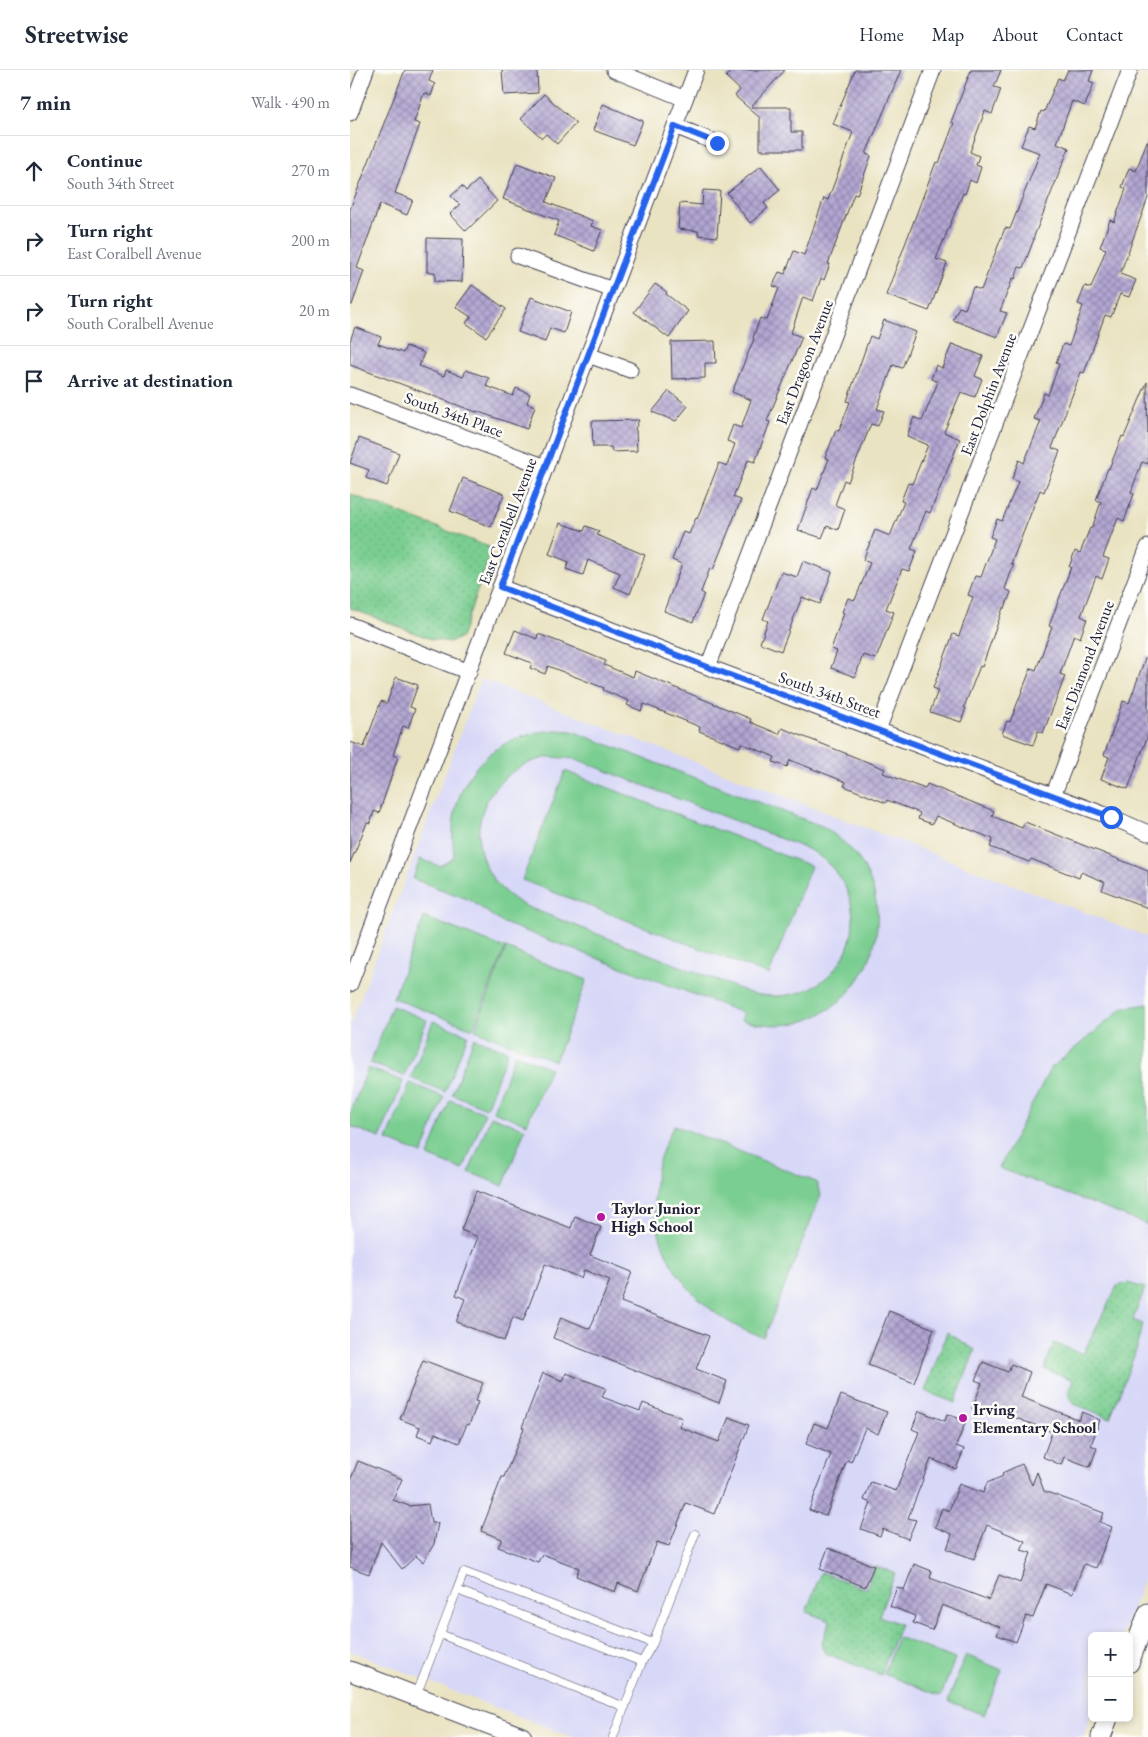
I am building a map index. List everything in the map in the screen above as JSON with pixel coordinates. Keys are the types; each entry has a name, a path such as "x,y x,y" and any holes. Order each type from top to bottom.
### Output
{"street":[{"path":"350,113 366,70"},
{"path":"614,70 685,99"},
{"name":"East Coralbell Avenue","path":"350,984 696,70"},
{"name":"East Dragoon Avenue","path":"708,667 932,70"},
{"name":"East Dolphin Avenue","path":"878,730 1130,70"},
{"path":"675,126 717,143"},
{"path":"518,256 613,290"},
{"path":"588,354 630,370"},
{"name":"South 34th Place","path":"350,395 546,467"},
{"name":"East Diamond Avenue","path":"1053,796 1148,547"},
{"name":"South 34th Street","path":"500,587 1053,796 1148,834"},
{"path":"350,626 468,672"},
{"path":"1133,1652 1148,1613"},
{"path":"350,1671 516,1736"},
{"path":"1101,1737 1107,1722"}],"lane":[{"path":"613,1737 642,1662 653,1643 695,1534"},
{"path":"416,1696 464,1572 653,1643"},
{"path":"457,1590 642,1662"},
{"path":"440,1634 625,1707"}],"shaded area":[{"name":"Taylor Junior High School","path":"481,679 1148,937 1148,1567 1124,1632 1088,1632 1089,1722 1083,1737 572,1737 350,1651 350,1026"}],"green space":[{"path":"350,494 492,548 461,638 449,642 431,639 350,608"},
{"path":"556,730 572,731 824,827 839,838 860,861 871,884 877,908 876,933 871,956 860,978 844,997 825,1012 801,1022 778,1025 748,1022 741,1020 743,1013 501,922 470,900 413,879 420,859 440,866 453,858 453,830 456,807 464,786 475,768 491,753 509,742 531,734","holes":["550,757 576,759 812,851 836,873 850,898 853,925 847,950 832,972 811,988 783,996 750,993 525,906 502,889 487,868 479,845 480,822 487,800 502,781 523,766"]},
{"path":"565,771 811,866 769,975 522,880"},
{"path":"424,917 505,948 473,1029 393,998"},
{"path":"506,948 587,980 555,1061 475,1030"},
{"path":"1148,1004 1148,1225 999,1168 1050,1069 1123,1008"},
{"path":"392,1006 427,1020 404,1076 370,1063"},
{"path":"433,1021 468,1035 445,1092 411,1078"},
{"path":"474,1038 508,1051 486,1108 452,1094"},
{"path":"515,1054 550,1068 527,1124 493,1111"},
{"path":"368,1068 403,1081 380,1138 350,1126 350,1114"},
{"path":"410,1083 444,1097 422,1154 387,1140"},
{"path":"450,1100 485,1113 463,1170 428,1156"},
{"path":"491,1116 525,1129 503,1186 469,1172"},
{"path":"674,1125 816,1182 821,1195 764,1338 738,1327 715,1312 694,1294 678,1273 665,1250 657,1224 654,1197 657,1168 664,1146"},
{"path":"1128,1283 1145,1288 1133,1320 1143,1324 1137,1348 1110,1418 1074,1404 1068,1395 1073,1380 1044,1369 1054,1343 1083,1354 1117,1286"},
{"path":"947,1332 975,1350 955,1403 925,1391"},
{"path":"875,1566 895,1573 879,1616 900,1624 881,1675 825,1653 821,1645 830,1621 806,1612 821,1572 866,1589"},
{"path":"898,1637 955,1659 941,1696 884,1674"},
{"path":"966,1655 1002,1670 984,1715 948,1701"}],"building":[{"path":"405,70 433,70 429,81 435,84 431,96 424,93 414,122 420,124 395,193 413,200 407,215 380,204 357,268 364,271 352,305 350,305 350,209"},
{"path":"502,70 537,70 538,93 504,95"},
{"path":"732,70 785,70 751,107 791,107 791,132 802,132 802,150 760,150 760,118 735,96 740,90 726,77"},
{"path":"855,70 901,70 866,154 871,156 857,195 854,194 824,280 821,278 813,301 803,297 791,333 802,337 767,421 770,422 755,462 748,460 733,497 741,500 713,570 710,568 701,592 704,594 693,622 664,611 682,564 672,560 683,532 689,534 697,519 719,463 727,466 735,444 727,441 733,425 741,428 751,400 732,392 754,339 760,318 767,320 779,288 773,286 779,272 785,274 794,251 804,255 824,198 828,200 853,132 833,124"},
{"path":"971,70 1001,70 994,87 1001,89 992,114 985,111 970,152 979,156 976,165 981,167 976,183 970,180 965,194 963,193 936,259 947,263 929,311 886,295 936,162 939,163 954,123 951,122"},
{"path":"1068,70 1093,70 1089,81 1094,83 1085,106 1072,101 1057,143 1069,148 1023,268 1019,267 1015,279 1013,278 1000,311 1007,313 997,337 953,320 959,307 965,309 973,287 981,290 1005,228 1010,229 1040,153 1021,146 1029,126 1035,128 1041,111 1044,112 1058,78 1063,80"},
{"path":"544,94 576,123 557,144 546,134 542,138 521,119"},
{"path":"603,104 643,121 633,145 593,130"},
{"path":"1147,141 1148,198 1120,274 1136,280 1129,297 1120,294 1111,317 1105,315 1084,373 1081,372 1052,448 1060,451 1044,492 1040,490 1011,564 1014,564 1005,589 1011,592 1005,608 1003,608 982,667 980,666 964,707 966,708 961,722 930,712 938,690 933,688 953,634 959,636 973,597 968,595 975,576 981,577 995,539 990,537 997,519 1002,521 1018,482 1012,479 1019,460 1024,463 1041,421 1034,419 1044,393 1048,395 1059,364 1056,363 1063,344 1069,346 1083,306 1078,304 1085,286 1091,288 1106,249 1100,247 1110,220 1114,222 1126,189 1122,187 1129,168 1136,171"},
{"path":"517,163 556,178 546,202 593,221 591,226 602,230 594,251 554,235 559,221 503,199"},
{"path":"761,166 780,190 764,203 768,208 750,223 727,193"},
{"path":"478,180 497,201 466,231 450,214 460,205 451,196 462,186 466,191"},
{"path":"703,190 720,191 717,237 698,235 698,231 678,229 680,203 702,205"},
{"path":"427,238 463,239 462,282 435,281 435,272 427,272"},
{"path":"655,284 688,311 669,338 634,312"},
{"path":"472,285 506,309 486,337 466,323 471,317 456,307"},
{"path":"531,297 571,312 564,333 550,328 545,342 518,332"},
{"path":"884,320 916,332 902,368 893,365 877,409 884,411 878,426 871,424 848,482 844,480 835,505 845,509 838,530 827,526 822,538 798,530 813,488 817,490 829,459 825,458 836,430 839,431 850,402 847,401 870,336 877,339"},
{"path":"355,327 381,337 378,344 403,353 406,346 424,353 419,366 444,376 446,370 463,377 466,370 489,378 486,386 513,396 516,388 530,394 527,403 535,406 527,429 350,365 350,341"},
{"path":"715,341 716,363 705,363 705,378 672,379 671,342"},
{"path":"952,344 983,356 975,376 982,379 975,397 961,392 944,432 960,439 930,513 926,511 911,549 917,551 909,571 902,569 886,609 894,612 876,659 863,655 855,677 831,668 837,651 831,649 848,598 855,600 870,563 863,560 875,530 890,536 904,502 901,501 908,483 912,484 928,445 907,436 914,417 922,421 938,382 931,379 936,365 942,368"},
{"path":"1147,382 1148,464 1142,462 1131,492 1134,494 1124,521 1118,518 1103,557 1109,559 1102,579 1096,576 1081,616 1087,619 1080,638 1074,635 1060,674 1065,676 1043,733 1038,731 1033,745 1002,734 1007,721 1010,722 1031,668 1036,670 1052,627 1049,626 1075,551 1080,553 1090,528 1092,528 1101,502 1096,500 1108,468 1122,436 1124,437"},
{"path":"669,391 688,406 676,421 652,412"},
{"path":"639,420 635,429 637,451 612,452 611,447 593,447 592,421"},
{"path":"359,438 399,453 387,486 366,478 369,470 350,463"},
{"path":"463,478 504,494 491,527 450,511"},
{"path":"560,523 584,531 586,526 599,531 597,535 645,555 630,594 614,587 620,573 588,560 583,575 566,569 569,562 549,554"},
{"path":"803,561 832,572 820,604 802,597 781,651 760,643 768,621 763,619 781,572 797,577"},
{"path":"515,630 537,639 538,634 557,641 606,661 604,665 633,677 635,671 751,719 750,722 779,734 782,728 885,769 883,773 925,789 927,784 994,811 992,816 1022,828 1025,822 1148,871 1148,908 1102,890 1105,882 1081,872 1079,878 1031,859 1029,862 990,847 993,839 936,816 932,824 918,819 920,813 887,800 886,803 844,786 846,782 790,760 787,767 773,762 775,757 741,743 740,747 699,731 700,727 644,704 641,711 627,705 629,701 603,690 604,688 548,666 545,674 530,668 532,663 506,653"},
{"path":"1146,656 1148,656 1148,735 1128,789 1101,779 1109,757 1104,755 1123,701 1129,703"},
{"path":"396,677 418,685 410,707 415,709 408,728 403,726 393,755 398,757 379,813 374,811 370,824 367,823 350,863 350,742 364,747 381,701 387,703"},
{"path":"476,1191 571,1228 575,1216 601,1227 590,1255 632,1272 621,1302 709,1336 696,1369 727,1381 719,1403 553,1338 561,1317 590,1329 610,1280 584,1270 581,1278 545,1264 523,1321 513,1317 504,1341 456,1322 465,1299 456,1295 478,1237 461,1230"},
{"path":"889,1311 934,1329 914,1383 868,1365"},
{"path":"423,1360 483,1383 475,1401 478,1402 469,1425 467,1424 459,1443 435,1433 432,1441 417,1435 420,1427 400,1419"},
{"path":"983,1362 1008,1372 1011,1364 1030,1372 1021,1397 1079,1420 1082,1412 1100,1420 1091,1445 1097,1448 1090,1467 1064,1457 1061,1465 1043,1457 1052,1432 993,1409 991,1416 972,1409 982,1383 975,1380"},
{"path":"543,1373 563,1381 566,1373 606,1388 602,1397 640,1411 643,1403 682,1418 679,1427 719,1442 729,1417 749,1425 714,1514 686,1503 669,1546 657,1542 638,1591 618,1583 615,1592 576,1576 579,1568 542,1554 538,1562 498,1547 502,1539 481,1531 524,1428 522,1427"},
{"path":"841,1395 887,1412 878,1434 865,1428 851,1462 847,1460 826,1516 809,1510 831,1454 806,1444 814,1423 828,1428"},
{"path":"919,1411 945,1421 947,1414 966,1421 956,1446 964,1449 956,1469 931,1459 908,1518 916,1520 908,1539 883,1529 880,1536 861,1529 871,1503 864,1500 871,1482 896,1491 919,1432 912,1429"},
{"path":"358,1461 402,1479 393,1500 409,1506 428,1504 431,1523 438,1523 434,1544 423,1562 416,1556 402,1569 381,1542 369,1574 350,1567 350,1481"},
{"path":"1022,1464 1032,1485 1037,1472 1044,1491 1104,1513 1100,1522 1112,1527 1096,1568 1084,1564 1072,1594 1046,1584 1033,1618 1026,1616 1016,1642 997,1635 1000,1627 942,1605 932,1630 913,1623 915,1616 890,1606 897,1587 904,1590 914,1564 932,1571 930,1578 989,1600 999,1575 1020,1583 1031,1553 1021,1550 1025,1541 987,1525 974,1559 947,1549 952,1534 935,1527 942,1508 949,1511 959,1484 983,1493 987,1483 1003,1476 1002,1473"},
{"path":"828,1548 874,1566 865,1587 820,1569"}],"place":[{"name":"Taylor Junior High School","path":"601,1217"},
{"name":"Irving Elementary School","path":"963,1418"}],"route":[{"path":"717,143 675,126 500,587 708,667 1111,817"}]}
